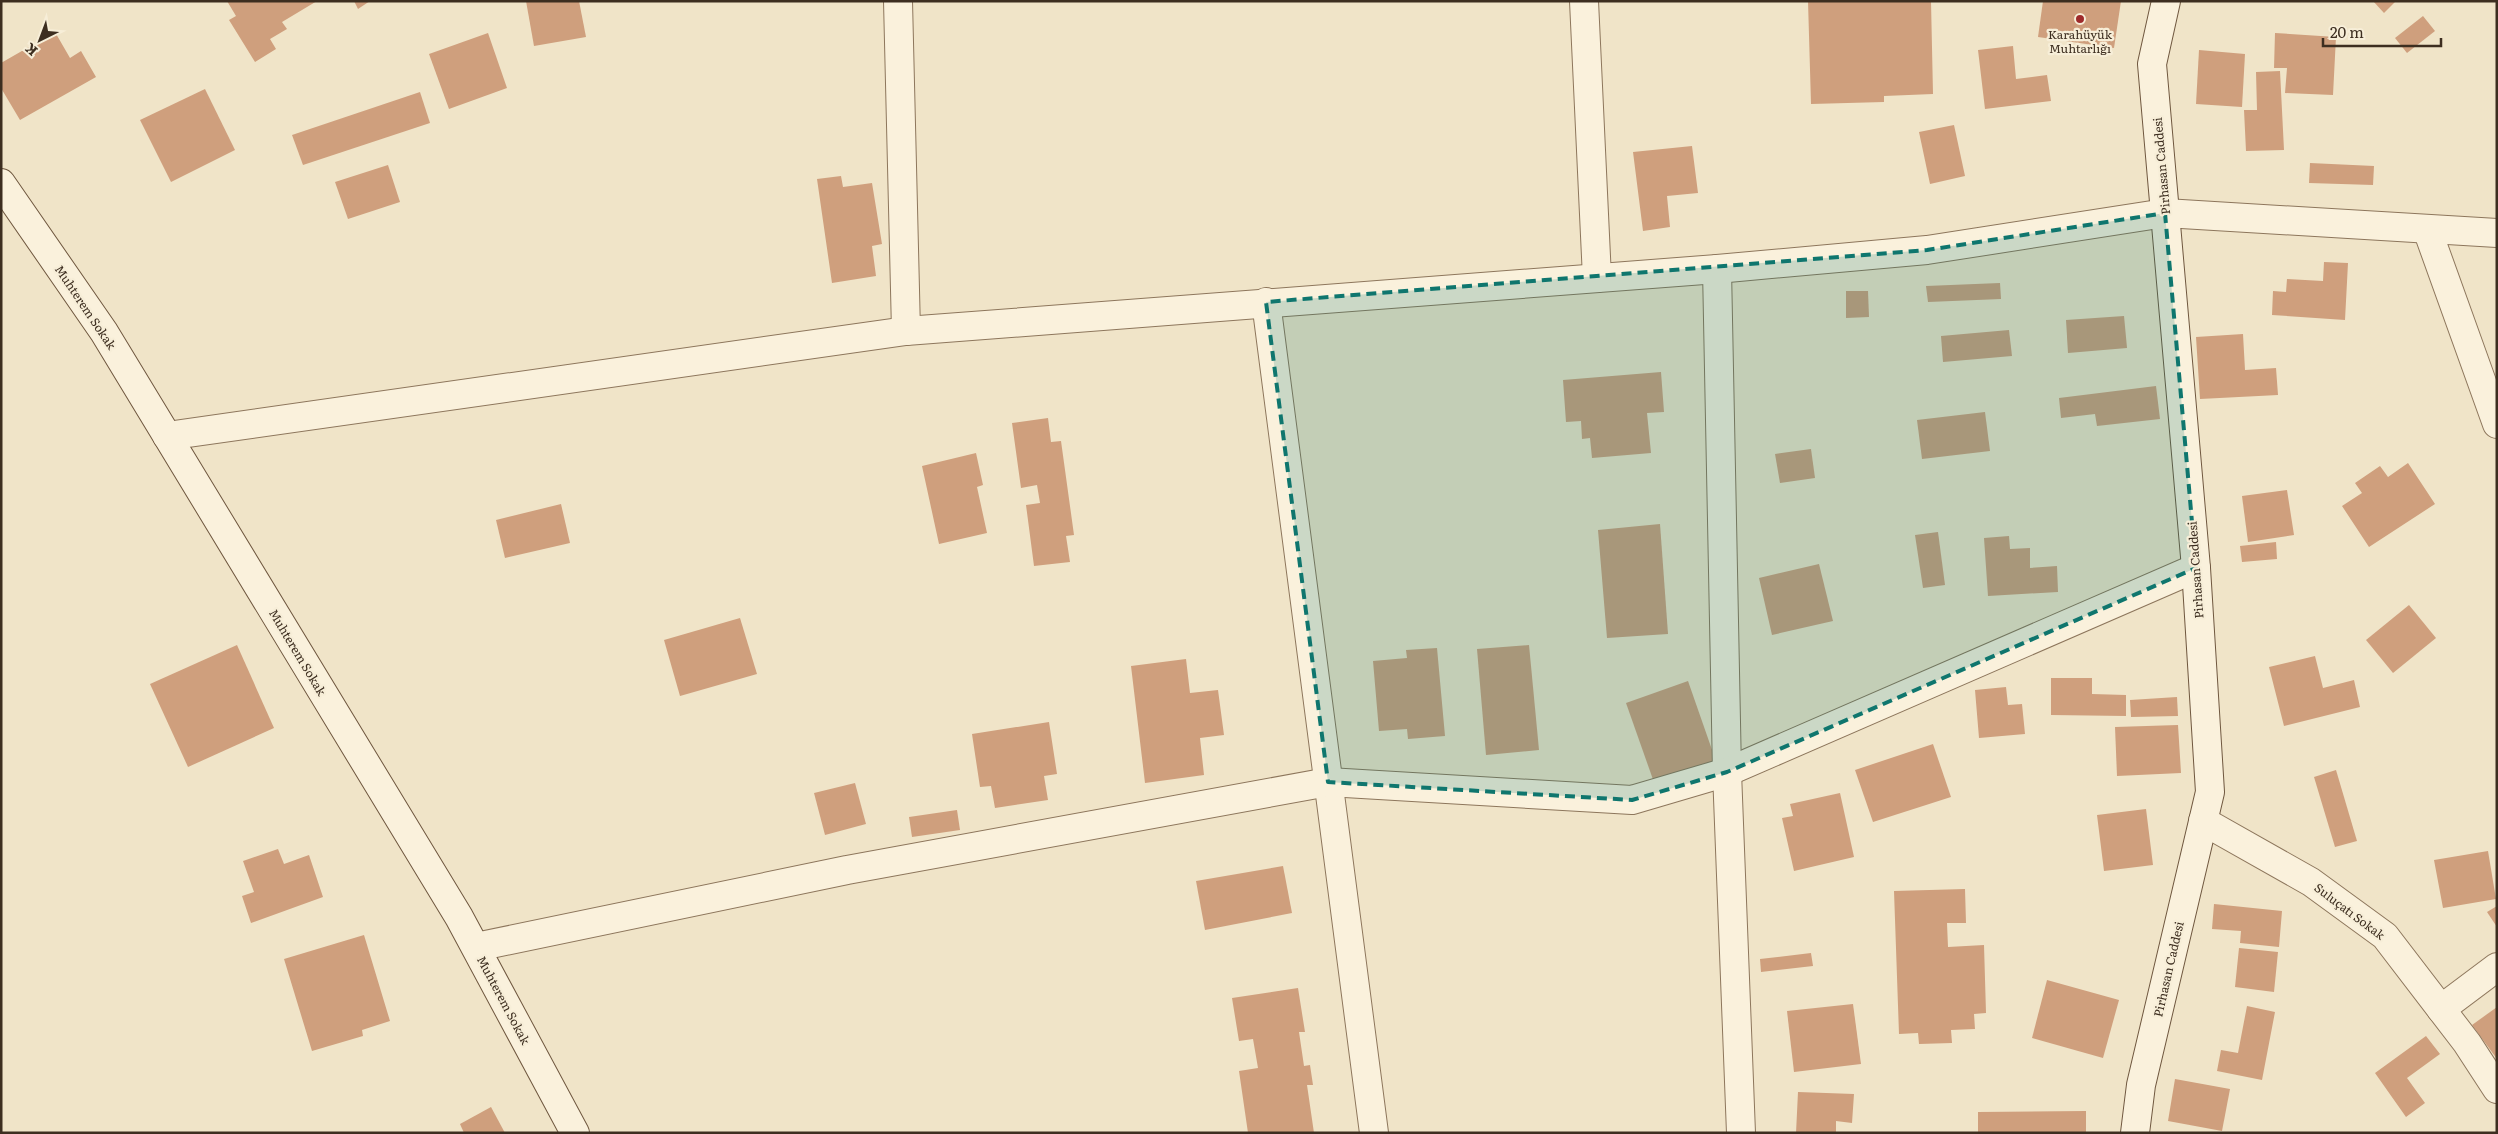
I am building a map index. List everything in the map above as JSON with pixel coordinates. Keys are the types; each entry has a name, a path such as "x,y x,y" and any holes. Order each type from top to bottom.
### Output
{"street":[{"path":"1584,1 1597,278"},
{"name":"Pirhasan Caddesi","path":"2135,1133 2141,1085 2210,792 2196,568 2152,64 2166,1"},
{"path":"900,2 906,331"},
{"name":"Muhterem Sokak","path":"1,183 104,332 459,917 575,1133"},
{"path":"167,436 906,331 1717,269 1927,250 2165,213 2497,232"},
{"path":"2427,229 2497,424"},
{"path":"1717,269 1727,772 1741,1133"},
{"path":"1266,302 1374,1133"},
{"path":"476,947 847,870 1328,782 1632,800 1727,772 2196,568"},
{"name":"Suluçatı Sokak","path":"2204,822 2311,882 2385,936 2467,1043 2497,1089"},
{"path":"2441,1009 2497,967"}],"highlighted area":[{"path":"2165,213 2196,568 1727,772 1632,800 1328,782 1266,302 1927,250"}],"building":[{"path":"227,1 317,1 282,22 287,29 270,39 276,49 255,62 229,20 236,16"},
{"path":"354,1 370,1 358,9"},
{"path":"526,1 579,1 586,37 534,46"},
{"path":"1808,1 1931,1 1933,94 1884,96 1884,102 1811,104"},
{"name":"Karahüyük Muhtarlığı","path":"2043,1 2121,1 2114,48 2038,37"},
{"path":"2373,1 2396,1 2384,13"},
{"path":"2423,16 2435,31 2407,53 2395,38"},
{"path":"55,32 70,58 81,51 96,77 20,120 1,88 1,63"},
{"path":"488,33 507,88 449,109 429,54"},
{"path":"2275,33 2336,37 2333,95 2285,93 2287,68 2274,68"},
{"path":"2013,46 2016,79 2047,75 2051,101 1985,109 1978,50"},
{"path":"2199,50 2245,54 2242,107 2196,104"},
{"path":"2280,71 2284,150 2246,151 2244,110 2257,110 2256,72"},
{"path":"205,89 235,150 171,182 140,120"},
{"path":"420,92 430,123 303,165 292,135"},
{"path":"1954,125 1965,176 1930,184 1919,132"},
{"path":"1692,146 1698,193 1667,196 1670,227 1643,231 1633,152"},
{"path":"2310,163 2374,166 2373,185 2309,183"},
{"path":"388,165 400,202 348,219 335,182"},
{"path":"841,176 843,187 872,183 882,244 872,246 876,276 832,283 817,179"},
{"path":"2324,262 2348,263 2345,320 2272,315 2273,291 2286,292 2287,279 2323,281"},
{"path":"2000,283 2001,299 1928,302 1926,286"},
{"path":"1846,291 1868,291 1869,317 1846,318"},
{"path":"2124,316 2127,348 2068,353 2066,320"},
{"path":"2009,330 2012,356 1943,362 1941,336"},
{"path":"2243,334 2245,370 2276,368 2278,395 2200,399 2196,337"},
{"path":"1661,372 1664,412 1647,413 1651,453 1592,458 1590,438 1582,439 1581,421 1566,422 1563,380"},
{"path":"2156,386 2160,419 2097,426 2095,414 2061,418 2059,398"},
{"path":"1985,412 1990,451 1922,459 1917,420"},
{"path":"1048,418 1051,442 1061,441 1074,535 1066,536 1070,562 1034,566 1026,505 1040,503 1037,485 1021,488 1012,423"},
{"path":"1811,449 1815,478 1780,483 1775,454"},
{"path":"976,453 983,485 977,487 987,533 939,544 922,466"},
{"path":"2408,463 2435,504 2369,547 2342,506 2362,493 2355,483 2380,466 2388,477"},
{"path":"2287,490 2294,535 2248,542 2242,496"},
{"path":"561,504 570,543 505,558 496,520"},
{"path":"1660,524 1668,634 1607,638 1598,530"},
{"path":"1938,532 1945,585 1923,588 1915,535"},
{"path":"2009,536 2010,549 2030,548 2030,568 2057,566 2058,592 1988,596 1984,538"},
{"path":"2276,542 2277,559 2242,562 2240,546"},
{"path":"1819,564 1833,621 1772,635 1759,578"},
{"path":"2409,605 2436,638 2393,673 2366,640"},
{"path":"740,618 757,674 680,696 664,640"},
{"path":"237,645 274,728 188,767 150,684"},
{"path":"1529,645 1539,750 1486,755 1477,649"},
{"path":"1437,648 1445,736 1408,739 1407,729 1379,731 1373,661 1407,658 1406,650"},
{"path":"2315,656 2323,688 2354,680 2360,707 2284,726 2269,667"},
{"path":"1186,659 1190,693 1218,690 1224,735 1200,738 1204,775 1145,783 1131,666"},
{"path":"2051,678 2092,678 2092,694 2126,695 2126,716 2051,715"},
{"path":"1688,681 1718,767 1656,788 1626,703"},
{"path":"2006,687 2008,705 2022,704 2025,734 1979,738 1975,690"},
{"path":"2177,697 2178,716 2131,717 2130,700"},
{"path":"1049,722 1057,774 1044,776 1048,800 995,808 991,786 980,787 972,734"},
{"path":"2178,725 2181,773 2117,776 2115,727"},
{"path":"1933,744 1951,797 1873,822 1855,770"},
{"path":"2336,770 2357,841 2335,847 2314,777"},
{"path":"855,783 866,824 825,835 814,793"},
{"path":"1840,793 1854,857 1794,871 1782,818 1793,816 1790,804"},
{"path":"2146,809 2153,865 2104,871 2097,815"},
{"path":"957,810 960,830 912,837 909,817"},
{"path":"278,849 284,864 309,855 323,897 251,923 242,896 254,892 243,861"},
{"path":"2488,851 2496,899 2443,908 2434,860"},
{"path":"1283,866 1292,913 1205,930 1196,881"},
{"path":"1965,889 1966,923 1947,923 1948,947 1984,945 1986,1013 1974,1014 1975,1029 1951,1030 1952,1043 1919,1044 1918,1033 1899,1034 1894,891"},
{"path":"2214,904 2282,911 2279,947 2240,943 2241,931 2212,929"},
{"path":"2497,906 2497,927 2487,912"},
{"path":"364,935 390,1021 362,1030 363,1036 312,1051 284,959"},
{"path":"2239,948 2278,952 2274,992 2235,987"},
{"path":"1811,953 1813,966 1761,972 1760,959"},
{"path":"2047,980 2119,1000 2103,1058 2032,1038"},
{"path":"1298,988 1305,1032 1299,1032 1304,1066 1310,1065 1313,1085 1307,1085 1314,1133 1248,1133 1239,1071 1258,1068 1253,1039 1239,1041 1232,998"},
{"path":"1853,1004 1861,1064 1794,1072 1787,1011"},
{"path":"2247,1006 2275,1012 2262,1080 2217,1071 2221,1050 2238,1053"},
{"path":"2497,1007 2497,1059 2472,1025"},
{"path":"2426,1036 2440,1054 2407,1078 2425,1103 2406,1117 2375,1073"},
{"path":"2175,1079 2230,1089 2222,1131 2168,1121"},
{"path":"1798,1092 1854,1094 1852,1123 1836,1121 1836,1133 1796,1133"},
{"path":"491,1107 505,1133 464,1133 460,1124"},
{"path":"2086,1111 2086,1133 1978,1133 1978,1112"}],"place":[{"name":"Karahüyük Muhtarlığı","path":"2080,19"}]}
